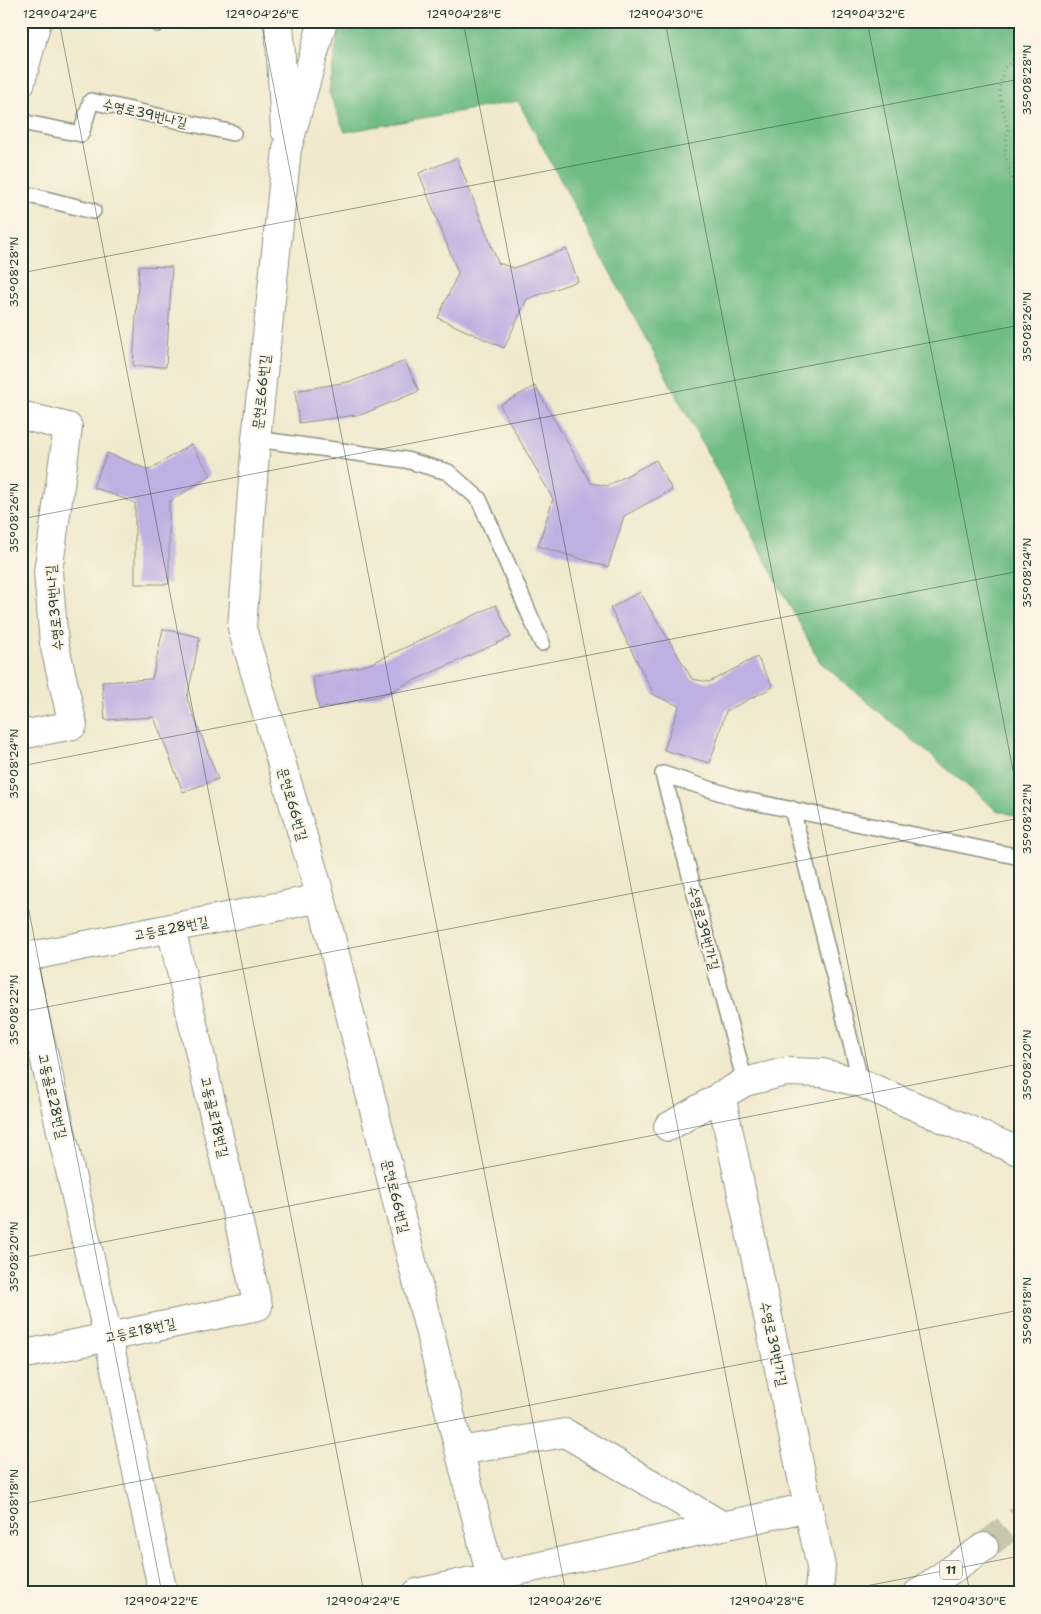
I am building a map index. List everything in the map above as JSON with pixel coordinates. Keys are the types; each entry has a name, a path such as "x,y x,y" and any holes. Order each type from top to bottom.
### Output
{"main road":[{"path":"21,82 37,21"},
{"path":"279,21 287,149"},
{"name":"문현로66번길","path":"323,21 287,149 256,439 242,628 321,898 491,1576"},
{"name":"수영로39번나길","path":"21,415 68,427 48,572 54,643 73,724 21,734"},
{"name":"고등로28번길","path":"21,957 321,898"},
{"name":"고동골로18번길","path":"171,928 258,1306"},
{"name":"고동골로28번길","path":"21,957 108,1337"},
{"path":"668,1127 745,1082 786,1072 823,1073 861,1083 1020,1152"},
{"name":"수영로39번가길","path":"721,1095 821,1567 819,1593"},
{"name":"고등로18번길","path":"21,1355 258,1306"},
{"path":"108,1337 163,1593"},
{"path":"460,1452 565,1433 723,1526"},
{"path":"417,1593 809,1507"},
{"name":"11","path":"918,1593 984,1547"}],"lane":[{"name":"수영로39번나길","path":"21,122 81,134 91,101 233,133"},
{"path":"21,193 93,211"},
{"path":"256,439 406,460 448,472 479,499 542,643"},
{"name":"수영로39번가길","path":"745,1082 663,774 740,799 792,809"},
{"path":"861,1083 792,809 1020,857"}],"path":[{"path":"1020,53 1003,69 999,93 1008,130 1005,154 1014,188 1020,193"}],"green space":[{"path":"341,21 1020,21 1020,817 996,810 820,662 518,101 345,132 328,90"}],"building":[{"path":"457,158 498,263 514,268 566,249 578,281 527,299 504,348 438,318 458,273 419,173"},
{"path":"139,266 172,267 166,367 133,366"},
{"path":"405,361 419,391 363,414 299,423 295,391 353,381"},
{"path":"535,386 591,483 607,486 656,460 672,490 624,516 608,567 538,546 553,499 500,405"},
{"path":"191,444 211,475 169,502 169,584 135,584 135,503 93,487 107,453 149,470"},
{"path":"640,592 692,679 709,682 757,657 773,687 726,711 710,763 664,750 679,706 654,695 610,608"},
{"path":"496,605 511,637 382,695 319,709 313,678 370,664"},
{"path":"163,629 200,637 187,698 218,779 183,792 154,717 105,720 102,682 152,679"}],"tunnel":[{"path":"984,1547 1020,1519"}]}
